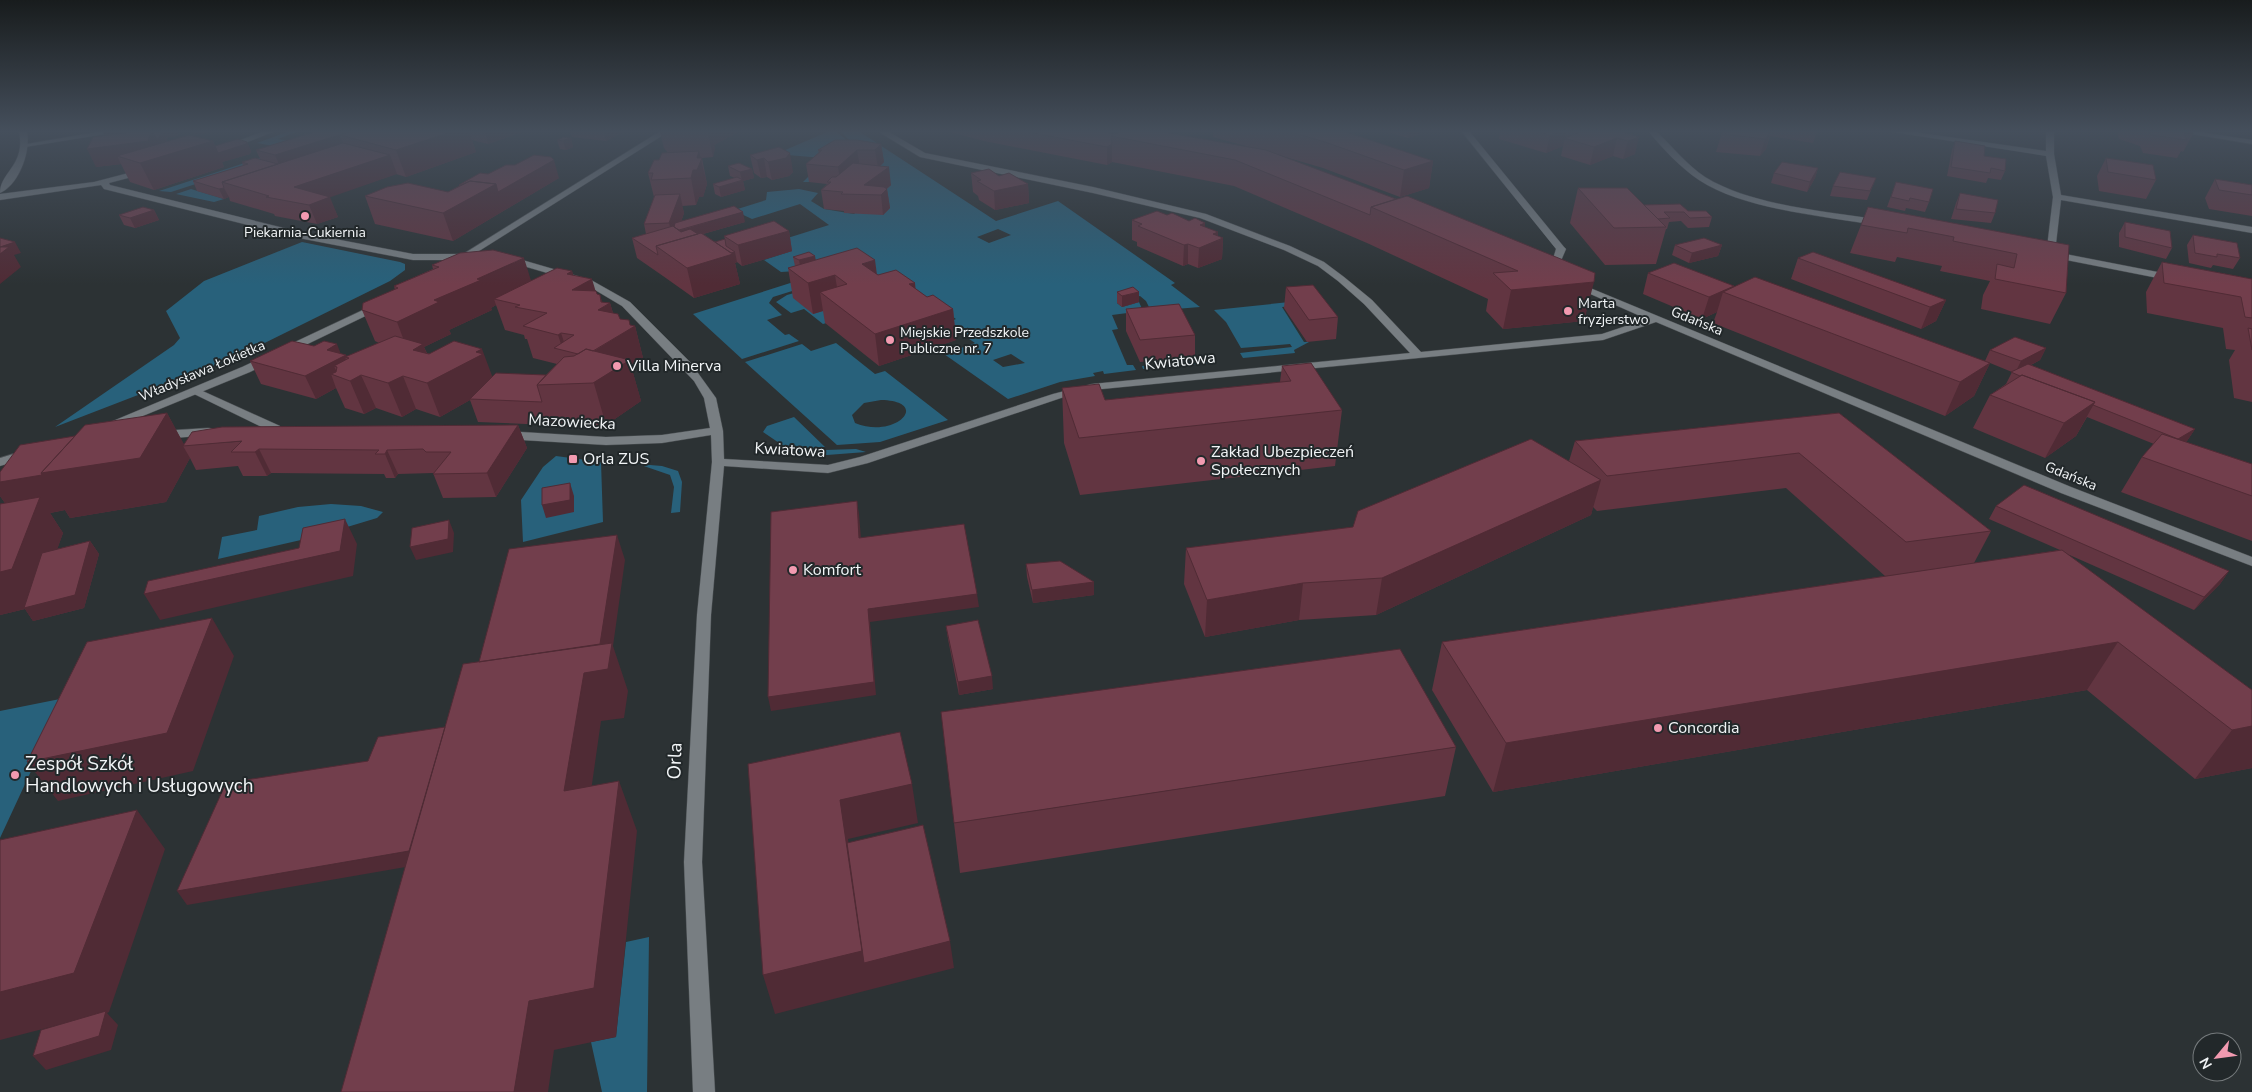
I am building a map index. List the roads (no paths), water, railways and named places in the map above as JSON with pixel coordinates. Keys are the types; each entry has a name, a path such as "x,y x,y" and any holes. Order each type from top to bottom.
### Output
{"street":[{"path":"0,197 97,183"},
{"name":"Orla","path":"105,183 107,187 304,236 413,256 493,257 588,282 626,304 699,380 710,398 716,432 718,462 704,615 693,862 704,1092"},
{"path":"442,270 582,183"},
{"path":"1059,183 1187,212 1288,248 1321,264 1341,279 1368,302 1417,354"},
{"name":"Gdańska","path":"1507,183 1561,250 1557,261 1536,269 1653,320 2066,490 2252,562"},
{"path":"1712,183 1731,191 1776,204 1893,225"},
{"path":"2055,183 2057,198 2045,253 2186,280"},
{"path":"2057,198 2252,230"},
{"name":"Władysława Łokietka","path":"100,428 275,356 390,300"},
{"name":"Kwiatowa","path":"718,462 828,469 864,460 940,434 1092,387 1603,337 1653,320"},
{"path":"196,390 276,429"},
{"path":"248,430 293,429"},
{"path":"149,436 220,432"},
{"name":"Mazowiecka","path":"492,435 606,441 662,440 716,432"},
{"path":"0,462 37,450"}],"place":[{"name":"Piekarnia-Cukiernia","path":"305,216"},
{"name":"Marta fryzjerstwo","path":"1568,311"},
{"name":"Miejskie Przedszkole Publiczne nr. 7","path":"890,340"},
{"name":"Villa Minerva","path":"617,366"},
{"name":"Orla ZUS","path":"573,459"},
{"name":"Zakład Ubezpieczeń Społecznych","path":"1201,461"},
{"name":"Komfort","path":"793,570"},
{"name":"Concordia","path":"1658,728"},
{"name":"Zespół Szkół Handlowych i Usługowych","path":"15,775"}]}
